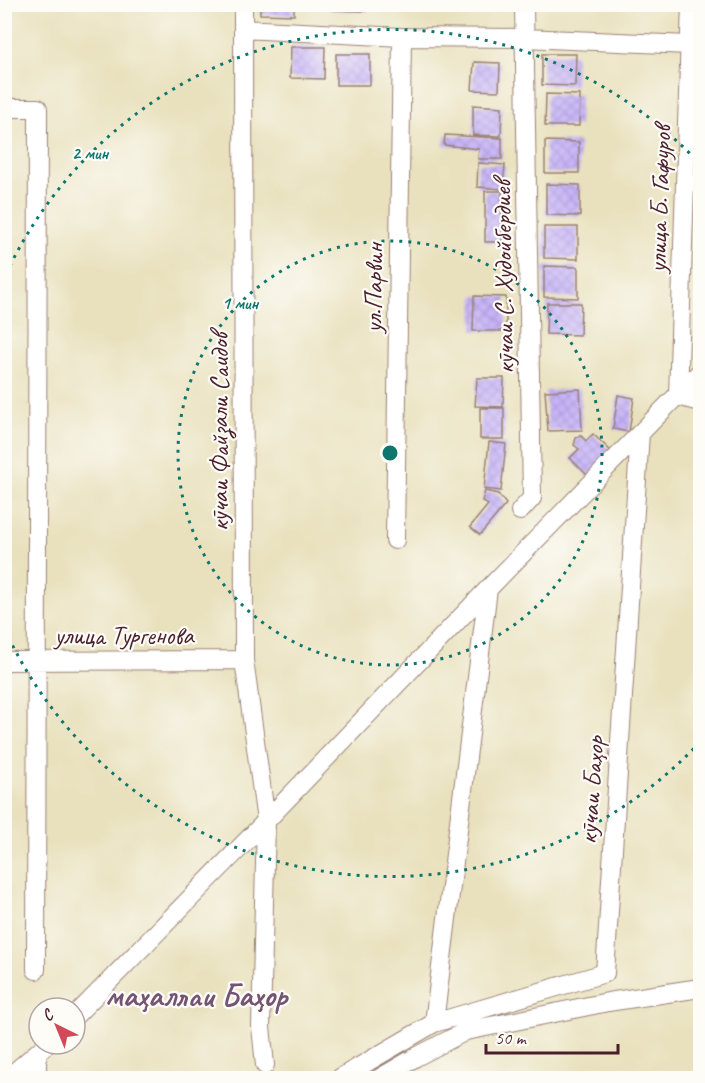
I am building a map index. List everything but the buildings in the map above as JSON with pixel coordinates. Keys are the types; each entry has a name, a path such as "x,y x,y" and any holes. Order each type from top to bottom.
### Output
{"street":[{"name":"кӯчаи Файзали Саидов","path":"243,4 244,660 266,821"},
{"name":"кӯчаи С. Худойбердиев","path":"520,511 532,498 524,4"},
{"name":"улица Б. Гафуров","path":"678,396 691,4"},
{"path":"243,29 402,37 524,38 689,45"},
{"name":"ул.Парвин","path":"396,540 402,37"},
{"path":"4,108 38,108 36,970"},
{"path":"87,1004 700,372"},
{"path":"678,396 700,402"},
{"name":"кӯчаи Баҳор","path":"340,1078 434,1023 605,973 640,433"},
{"path":"434,1023 488,589"},
{"name":"улица Тургенова","path":"4,661 244,660"},
{"path":"265,1065 261,1027 266,821"},
{"path":"380,1078 466,1031 608,1002 700,988"},
{"path":"8,1078 33,1056"},
{"path":"38,1078 41,1056"}],"district":[{"name":"маҳаллаи Баҳор","path":"196,995"}]}
